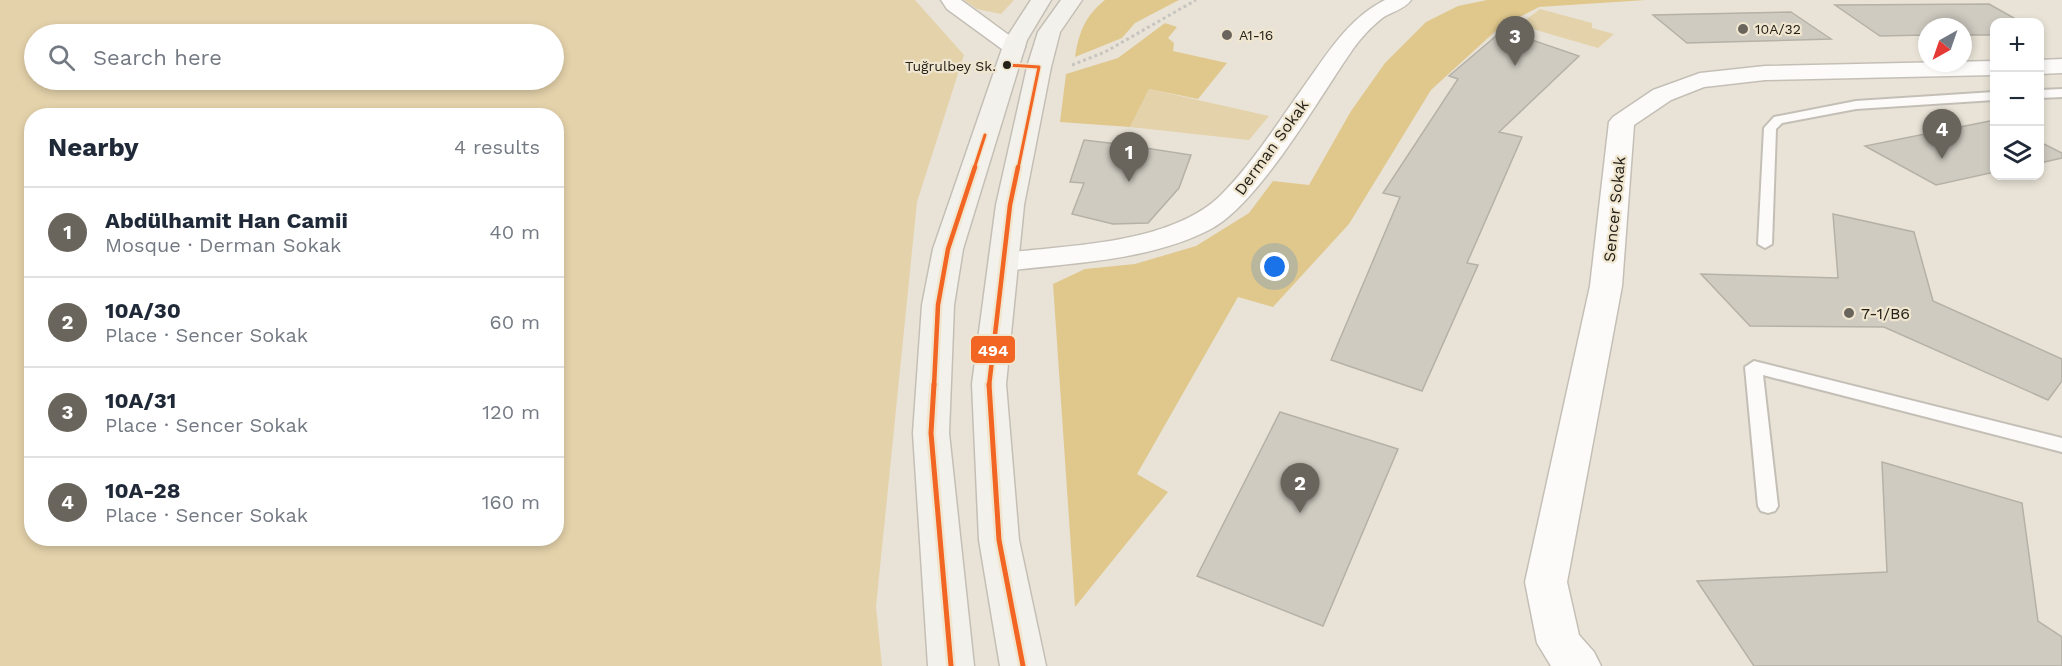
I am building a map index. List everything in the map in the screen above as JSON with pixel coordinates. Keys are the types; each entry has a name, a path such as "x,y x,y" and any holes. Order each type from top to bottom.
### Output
{"street":[{"path":"951,0 954,5 1025,62"},
{"path":"951,666 932,433 938,305 948,249 1025,62 1041,0"},
{"path":"1023,666 999,540 989,384 1025,62 1072,0"},
{"name":"Derman Sokak","path":"1004,262 1112,249 1157,239 1200,224 1232,201 1278,141 1347,42 1374,14 1401,0"},
{"path":"2044,67 2062,66"},
{"name":"Sencer Sokak","path":"1578,666 1559,644 1546,582 1606,286 1622,122 1662,95 1700,80 1765,74 1990,68"}],"lane":[{"path":"2044,94 2062,93"},
{"path":"1765,244 1770,128 1778,120 1856,105 1990,96"},
{"path":"1768,506 1754,367 2062,445"}],"path":[{"path":"1025,62 1068,66 1103,54 1126,42 1163,15 1196,0"}],"shaded area":[{"path":"0,0 915,0 964,55 917,202 876,607 882,666 0,666"},
{"path":"964,0 1014,0 1001,14 977,9"},
{"path":"1105,0 1179,0 1135,23 1122,38 1075,57 1084,25 1092,12"},
{"path":"1487,0 1646,0 1539,7 1500,27 1431,90 1349,224 1273,307 1238,297 1137,474 1168,492 1075,607 1053,284 1085,269 1135,264 1196,246 1249,213 1273,181 1309,185 1351,111 1385,63 1426,22 1458,6"},
{"path":"1540,9 1592,23 1592,28 1614,34 1598,48 1519,25"},
{"path":"1165,23 1177,27 1168,38 1174,43 1173,51 1227,63 1198,99 1149,89 1130,127 1060,122 1066,74 1118,58"},
{"path":"1149,89 1269,116 1249,140 1130,127"}],"building":[{"path":"1989,4 2014,18 1990,18 1990,35 1972,35 1972,18 1918,18 1918,35 1880,36 1835,5"},
{"name":"10A/32","path":"1791,12 1831,39 1687,43 1653,15"},
{"path":"1503,30 1579,56 1499,132 1522,137 1467,263 1478,265 1422,391 1331,360 1400,197 1383,193 1458,79 1449,76"},
{"path":"1990,121 1990,173 1936,185 1865,146"},
{"path":"1084,140 1191,155 1179,188 1148,223 1113,224 1072,214 1084,183 1070,182"},
{"path":"2044,144 2062,153 2062,158 2044,162"},
{"name":"7-1/B6","path":"1833,214 1914,232 1933,301 2062,359 2062,381 2048,400 1884,327 1750,326 1701,274 1838,278"},
{"path":"1280,412 1398,449 1323,626 1197,576"},
{"path":"1882,462 2022,503 2038,621 2062,637 2062,666 1754,666 1697,581 1887,572"}],"transit line":[{"name":"494","path":"1007,65 1039,67 1010,205 989,384 999,540 1023,666"},
{"name":"494","path":"951,666 931,433 938,305 948,249 985,135"}],"place":[{"name":"10A/32","path":"1743,29"},
{"name":"A1-16","path":"1227,35"},
{"name":"Tuğrulbey Sk.","path":"1007,65"},
{"name":"10A/31","path":"1515,66"},
{"name":"10A-28","path":"1942,159"},
{"name":"Abdülhamit Han Camii","path":"1129,182"},
{"name":"7-1/B6","path":"1849,313"},
{"name":"10A/30","path":"1300,513"}]}
